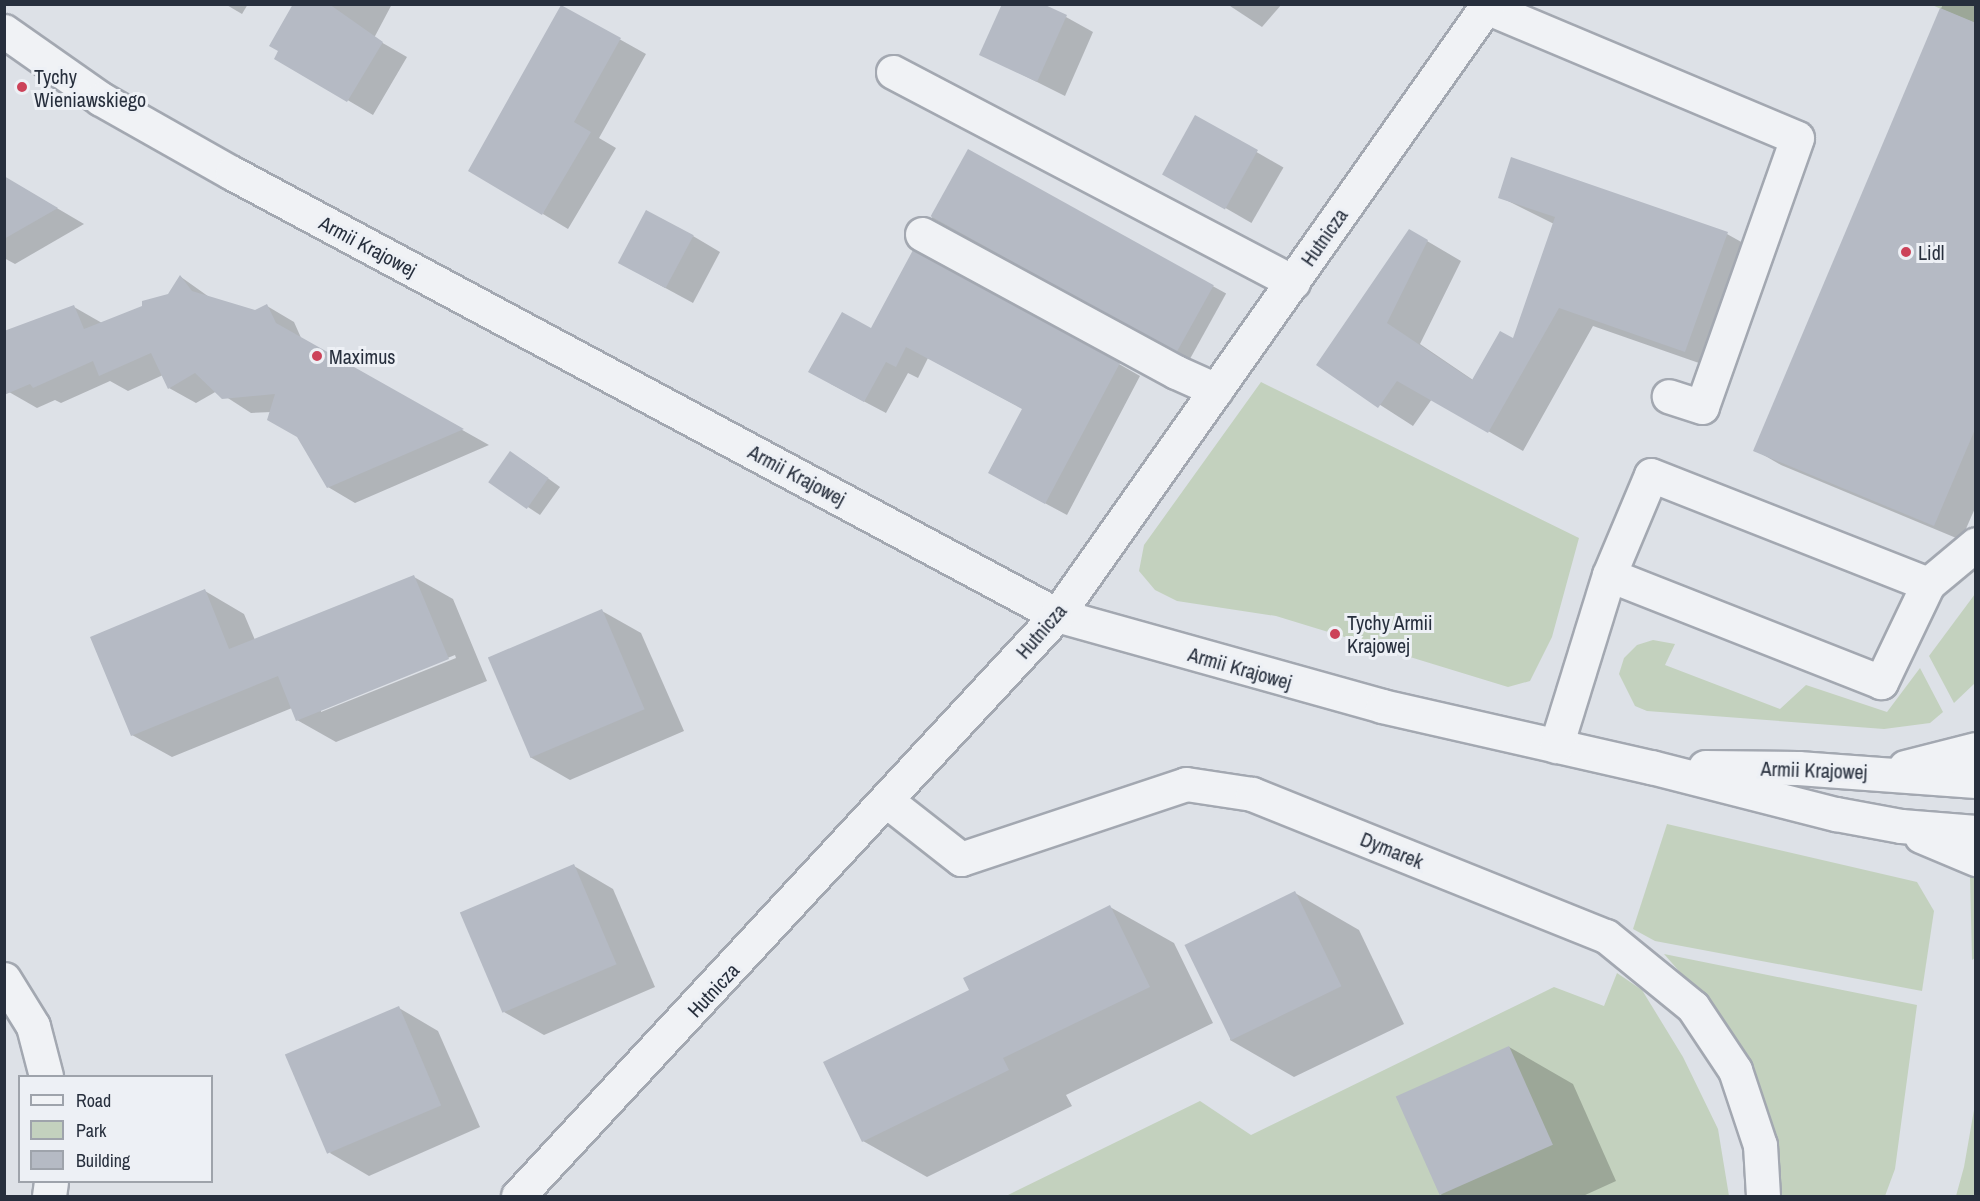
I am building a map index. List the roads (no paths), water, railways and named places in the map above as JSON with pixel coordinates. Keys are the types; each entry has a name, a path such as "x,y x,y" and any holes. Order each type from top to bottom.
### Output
{"street":[{"name":"Hutnicza","path":"518,1197 1058,615 1487,6"},
{"path":"1487,6 1797,138 1702,407 1669,396"},
{"name":"Armii Krajowej","path":"4,31 101,99 222,167 1058,615 1303,687 1901,826 1976,832"},
{"path":"893,72 1293,282"},
{"path":"922,234 1176,372 1216,390"},
{"path":"1556,746 1609,575 1651,476 1928,584"},
{"path":"1609,575 1881,682 1928,584 1976,544"},
{"path":"1878,773 1976,748"},
{"name":"Armii Krajowej","path":"1651,767 1878,773 1976,781"},
{"name":"Dymarek","path":"887,801 961,859 1186,784 1252,794 1606,936 1693,1007 1735,1070 1760,1145 1763,1197"},
{"name":"Armii Krajowej","path":"1901,826 1976,859"},
{"path":"4,979 33,1026 45,1075"}],"place":[{"name":"Tychy Wieniawskiego","path":"22,87"},
{"name":"Lidl","path":"1906,252"},
{"name":"Maximus","path":"317,356"},
{"name":"Tychy Armii Krajowej","path":"1335,634"}]}
